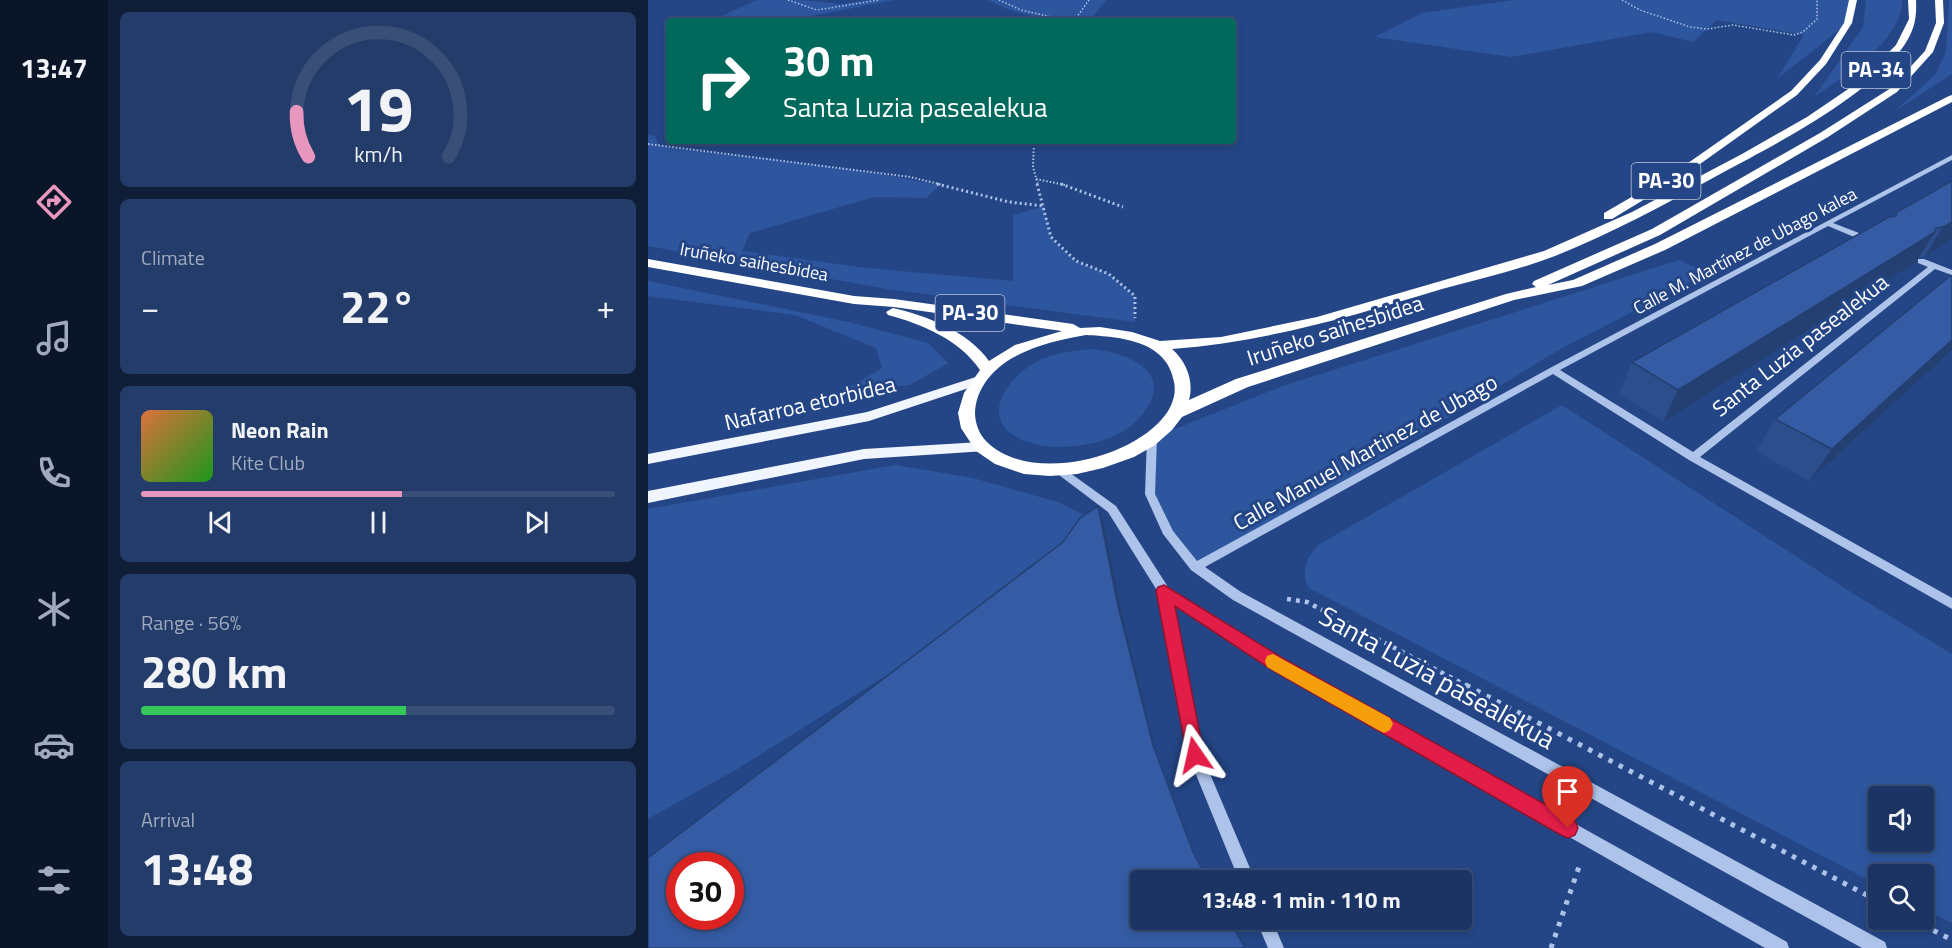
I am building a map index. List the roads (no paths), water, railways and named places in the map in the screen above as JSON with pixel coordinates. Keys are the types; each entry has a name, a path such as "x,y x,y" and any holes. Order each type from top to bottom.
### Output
{"highway":[{"path":"1842,0 1848,23"},
{"name":"PA-30","path":"1446,284 1536,249 1614,213 1682,172 1794,93 1823,62 1848,23 1853,0"},
{"name":"PA-34","path":"1446,284 1549,254 1603,230 1746,156 1810,119 1863,83 1899,46 1912,19 1912,0"},
{"name":"PA-34","path":"1511,297 1656,232 1824,135 1894,90 1929,52 1940,23 1939,0"},
{"name":"PA-30","path":"1903,123 1952,92"},
{"name":"PA-30","path":"1511,297 1577,284 1650,252 1952,98"},
{"name":"Iruñeko saihesbidea","path":"648,263 854,300 940,309 1086,331"},
{"name":"Iruñeko saihesbidea","path":"1159,346 1221,341 1319,321 1446,284"},
{"name":"Iruñeko saihesbidea","path":"1176,413 1242,383 1511,297"},
{"name":"Iruñeko saihesbidea","path":"854,300 923,320 975,352 983,375"},
{"name":"PA-30","path":"981,447 1011,462 1029,467 1059,469 1094,465 1126,454 1152,438 1176,413 1184,394 1183,375 1174,359 1159,346 1135,336 1114,331 1086,331 1058,335 1031,343 1011,353 983,375"},
{"path":"981,447 968,426 967,403 983,375"}],"main road":[{"name":"Nafarroa etorbidea","path":"648,459 869,416 983,375"},
{"path":"648,497 864,454 981,447"}],"street":[{"name":"Calle M. Martínez de Ubago kalea","path":"1553,370 1952,157"},
{"path":"1828,224 1875,242"},
{"path":"1921,261 1952,273"},
{"name":"Santa Luzia pasealekua","path":"1693,457 1934,266"},
{"path":"1553,370 1693,457 1952,604"},
{"name":"Calle Manuel Martinez de Ubago","path":"1195,567 1553,370"},
{"name":"Santa Luzia pasealekua","path":"1152,438 1150,494 1169,534 1195,567 1237,596 1879,948"},
{"path":"1059,469 1112,509 1164,591 1195,755 1244,870"},
{"path":"1164,591 1278,664 1781,948"},
{"path":"1268,930 1276,948"}]}
